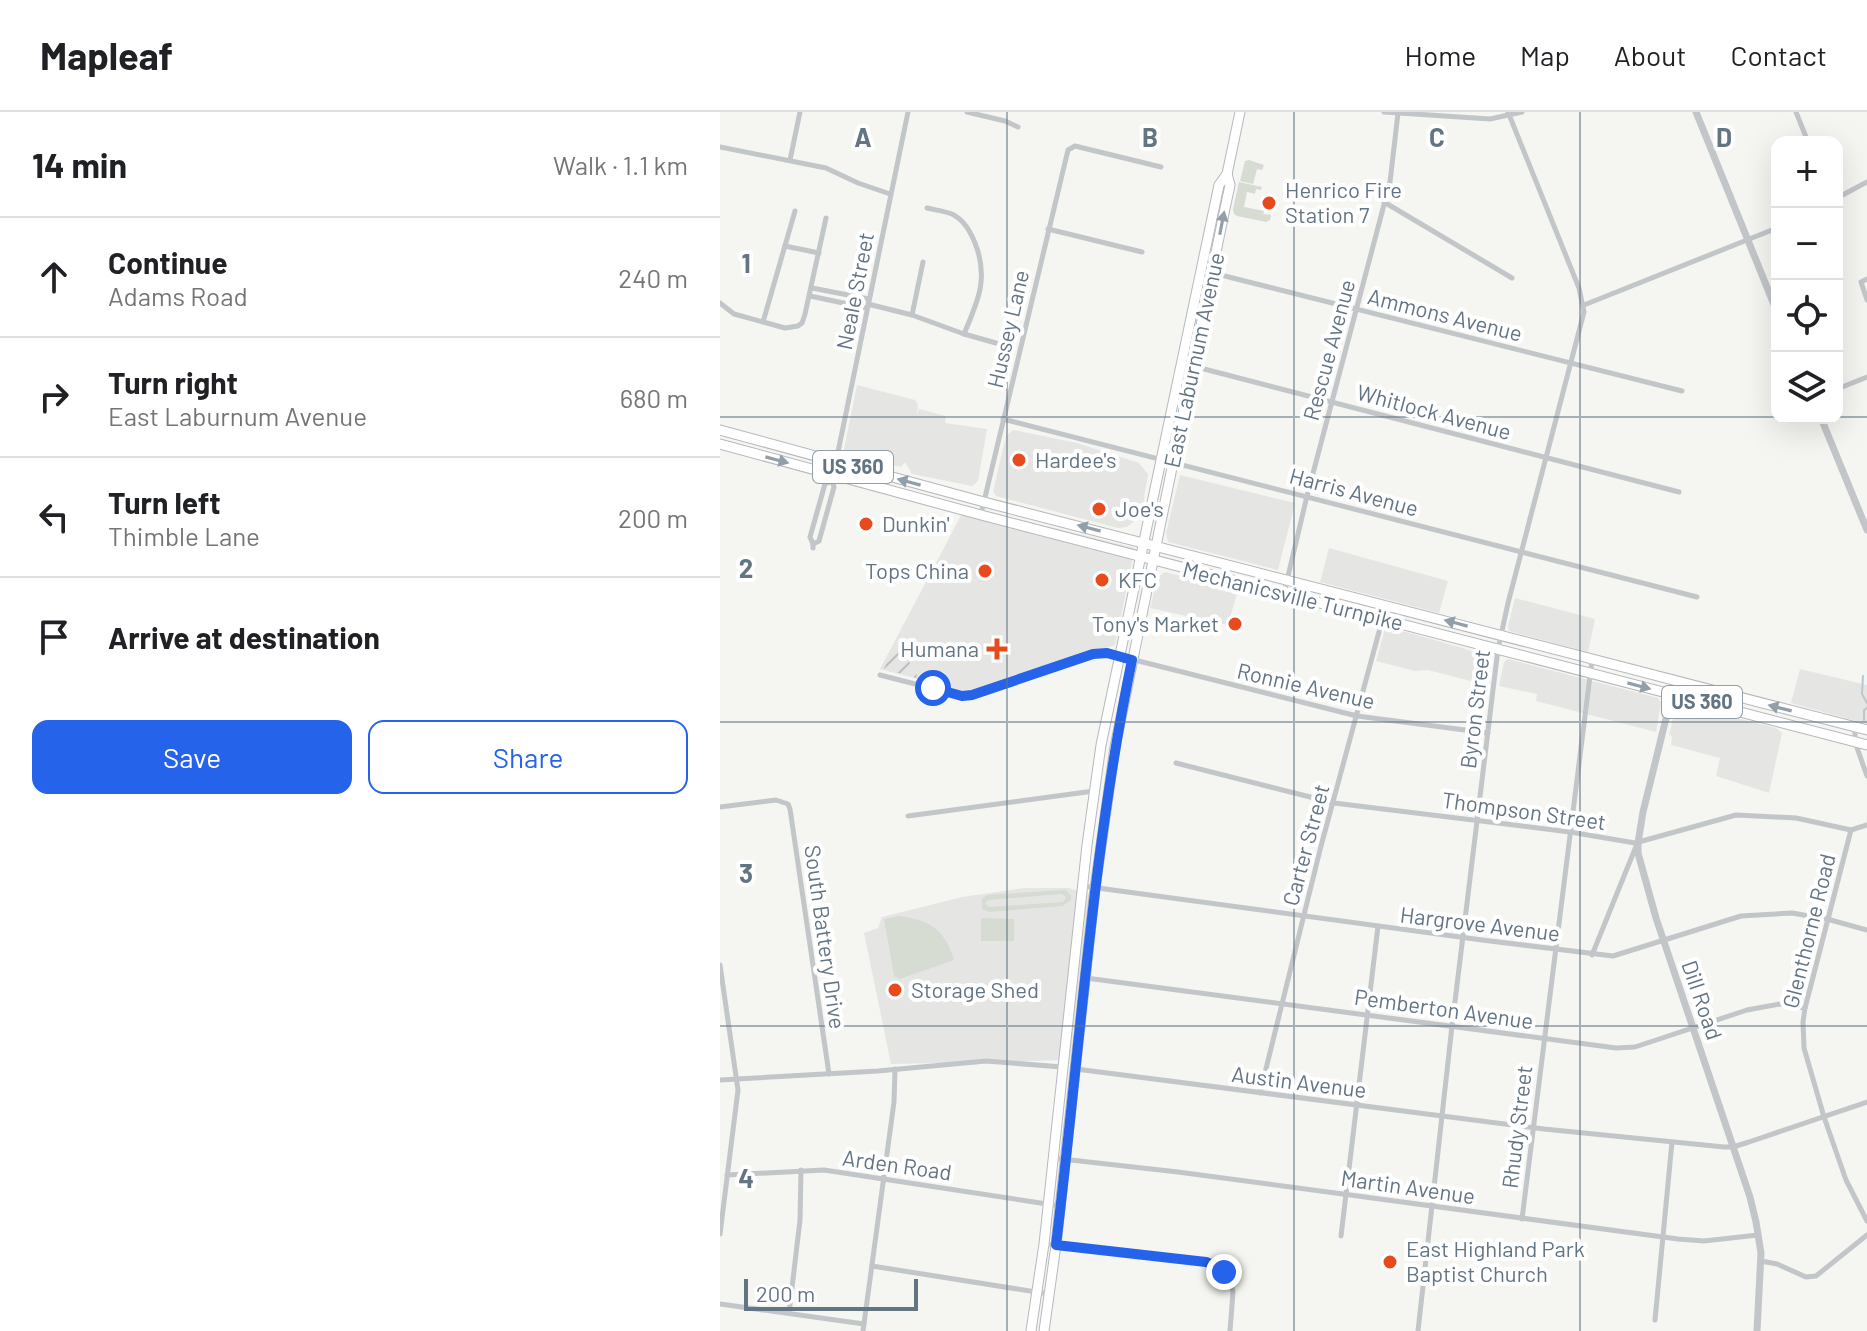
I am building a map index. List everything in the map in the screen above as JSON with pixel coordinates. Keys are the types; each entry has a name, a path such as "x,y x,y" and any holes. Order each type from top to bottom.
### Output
{"main road":[{"name":"East Laburnum Avenue","path":"1140,556 1219,185 1227,174 1240,112"},
{"name":"East Laburnum Avenue","path":"1152,560 1230,185 1227,174"},
{"name":"Mechanicsville Turnpike","path":"720,430 984,502 1867,730"},
{"name":"Mechanicsville Turnpike","path":"720,444 833,478 1867,744"},
{"path":"1031,1330 1044,1244 1094,791 1140,556"},
{"path":"1045,1331 1095,888 1115,747 1152,560"}],"street":[{"path":"790,160 800,112"},
{"name":"Neale Street","path":"833,478 908,112"},
{"path":"967,112 1018,127"},
{"path":"1384,112 1490,119 1522,112"},
{"path":"1696,112 1771,298"},
{"path":"1796,112 1806,136"},
{"name":"Rescue Avenue","path":"1284,593 1390,182 1398,113"},
{"path":"1509,114 1584,305 1771,230"},
{"name":"Hussey Lane","path":"981,515 1068,150 1075,146 1161,167"},
{"path":"720,147 826,168 890,194"},
{"path":"1843,195 1867,182"},
{"path":"1384,202 1512,278"},
{"path":"927,208 953,215 967,226 979,254 982,283 964,334"},
{"path":"763,322 795,211"},
{"path":"720,303 734,314 785,328 802,323 826,218"},
{"path":"1048,229 1142,252"},
{"path":"785,246 819,253"},
{"path":"912,315 923,262"},
{"name":"Ammons Avenue","path":"1201,270 1682,391"},
{"path":"1864,280 1867,300"},
{"path":"811,288 912,315 996,343"},
{"path":"810,296 868,304"},
{"name":"Byron Street","path":"1418,1331 1498,649 1584,305"},
{"name":"Whitlock Avenue","path":"1181,363 1679,492"},
{"path":"1843,387 1867,377"},
{"name":"Harris Avenue","path":"1003,419 1697,597"},
{"path":"1823,424 1867,530"},
{"path":"833,478 834,487 819,541 813,546 810,537 825,484 833,478"},
{"name":"Carter Street","path":"1260,1093 1386,605"},
{"path":"880,675 962,696 1093,654 1119,656"},
{"name":"Ronnie Avenue","path":"1119,656 1357,716 1488,733"},
{"name":"Rhudy Street","path":"1522,1219 1592,659"},
{"name":"Dill Road","path":"1677,681 1638,843 1645,883 1663,942 1750,1197 1761,1261 1757,1331"},
{"path":"1855,727 1855,742 1867,776"},
{"path":"1855,727 1867,744"},
{"name":"Thompson Street","path":"1176,763 1334,803 1638,843 1736,815 1796,818 1851,830 1867,825"},
{"path":"908,816 1094,791"},
{"name":"South Battery Drive","path":"720,807 776,800 788,804 829,1074"},
{"name":"Glenthorne Road","path":"1851,830 1805,1008 1804,1048 1846,1180 1867,1221"},
{"path":"1592,955 1638,843"},
{"name":"Hargrove Avenue","path":"1083,886 1592,955 1613,956 1741,916 1792,913 1867,930"},
{"path":"1341,1236 1378,926"},
{"path":"720,965 738,1090 720,1234"},
{"name":"Pemberton Avenue","path":"1073,976 1616,1048 1635,1047 1747,1010 1780,1004 1805,1008"},
{"name":"Austin Avenue","path":"720,1080 986,1061 1075,1069 1533,1128 1733,1147 1867,1102"},
{"path":"720,1304 864,1327 895,1093 895,1069"},
{"path":"1655,1320 1672,1142"},
{"name":"Martin Avenue","path":"1053,1158 1663,1237 1704,1241 1758,1235"},
{"path":"789,1313 800,1220 801,1170"},
{"name":"Arden Road","path":"727,1175 824,1170 1061,1206"},
{"path":"1761,1261 1777,1264 1806,1277 1816,1276 1867,1235"},
{"path":"1044,1244 1206,1262 1219,1268 1231,1283 1233,1292 1230,1331"},
{"path":"872,1266 1050,1294"},
{"path":"1031,1330 1045,1331"}],"shaded area":[{"path":"1245,161 1264,165 1262,170 1257,169 1253,184 1240,181"},
{"path":"1239,182 1262,187 1261,190 1256,189 1255,194 1247,192 1244,207 1264,211 1263,214 1271,215 1270,220 1266,222 1234,214"},
{"path":"857,385 915,400 917,415 919,409 946,416 945,423 987,429 978,481 972,486 912,474 905,462 901,467 850,456 844,449"},
{"path":"1013,430 1077,443 1139,463 1148,474 1142,511 1137,519 1127,527 1118,528 996,496 993,491 1006,436"},
{"path":"1180,475 1295,503 1278,570 1168,542 1166,533"},
{"path":"966,506 1135,548 1115,645 975,691 963,691 880,669"},
{"path":"1329,548 1448,581 1439,613 1320,582"},
{"path":"1165,572 1238,590 1228,625 1150,608 1158,577"},
{"path":"1515,598 1595,619 1588,652 1509,631"},
{"path":"1388,627 1476,653 1485,673 1474,682 1376,661"},
{"path":"897,641 917,675 916,678 884,669"},
{"path":"1508,659 1658,698 1661,703 1656,732 1536,701 1537,694 1499,686 1504,662"},
{"path":"1800,669 1867,685 1867,724 1791,703"},
{"path":"1677,703 1776,728 1782,733 1769,793 1716,776 1720,758 1671,745 1672,736 1669,735"},
{"path":"1025,888 1068,888 1090,894 1070,1060 891,1064 864,933 878,928 882,917 962,897"},
{"path":"1066,890 1071,900 1063,906 989,912 982,909 982,899 987,895","holes":["1062,894 1066,897 1063,902 989,907 986,904 989,900"]},
{"path":"899,916 919,920 935,928 946,941 954,960 900,979 894,976 884,919"},
{"path":"981,918 1014,919 1014,941 981,941"}],"waterway":[{"path":"1863,676 1862,694 1867,703"},
{"path":"1864,720 1864,710 1867,708"}],"place":[{"name":"Henrico Fire Station 7","path":"1269,203"},
{"name":"Hardee's","path":"1019,460"},
{"name":"Joe's","path":"1099,509"},
{"name":"Dunkin'","path":"866,524"},
{"name":"Tops China","path":"985,571"},
{"name":"KFC","path":"1102,580"},
{"name":"Tony's Market","path":"1235,624"},
{"name":"Humana","path":"997,649"},
{"name":"Storage Shed","path":"895,990"},
{"name":"East Highland Park Baptist Church","path":"1390,1262"}],"route":[{"path":"933,688 962,696 972,695 1093,654 1107,653 1132,660 1104,816 1056,1245 1206,1262 1224,1272"}]}
